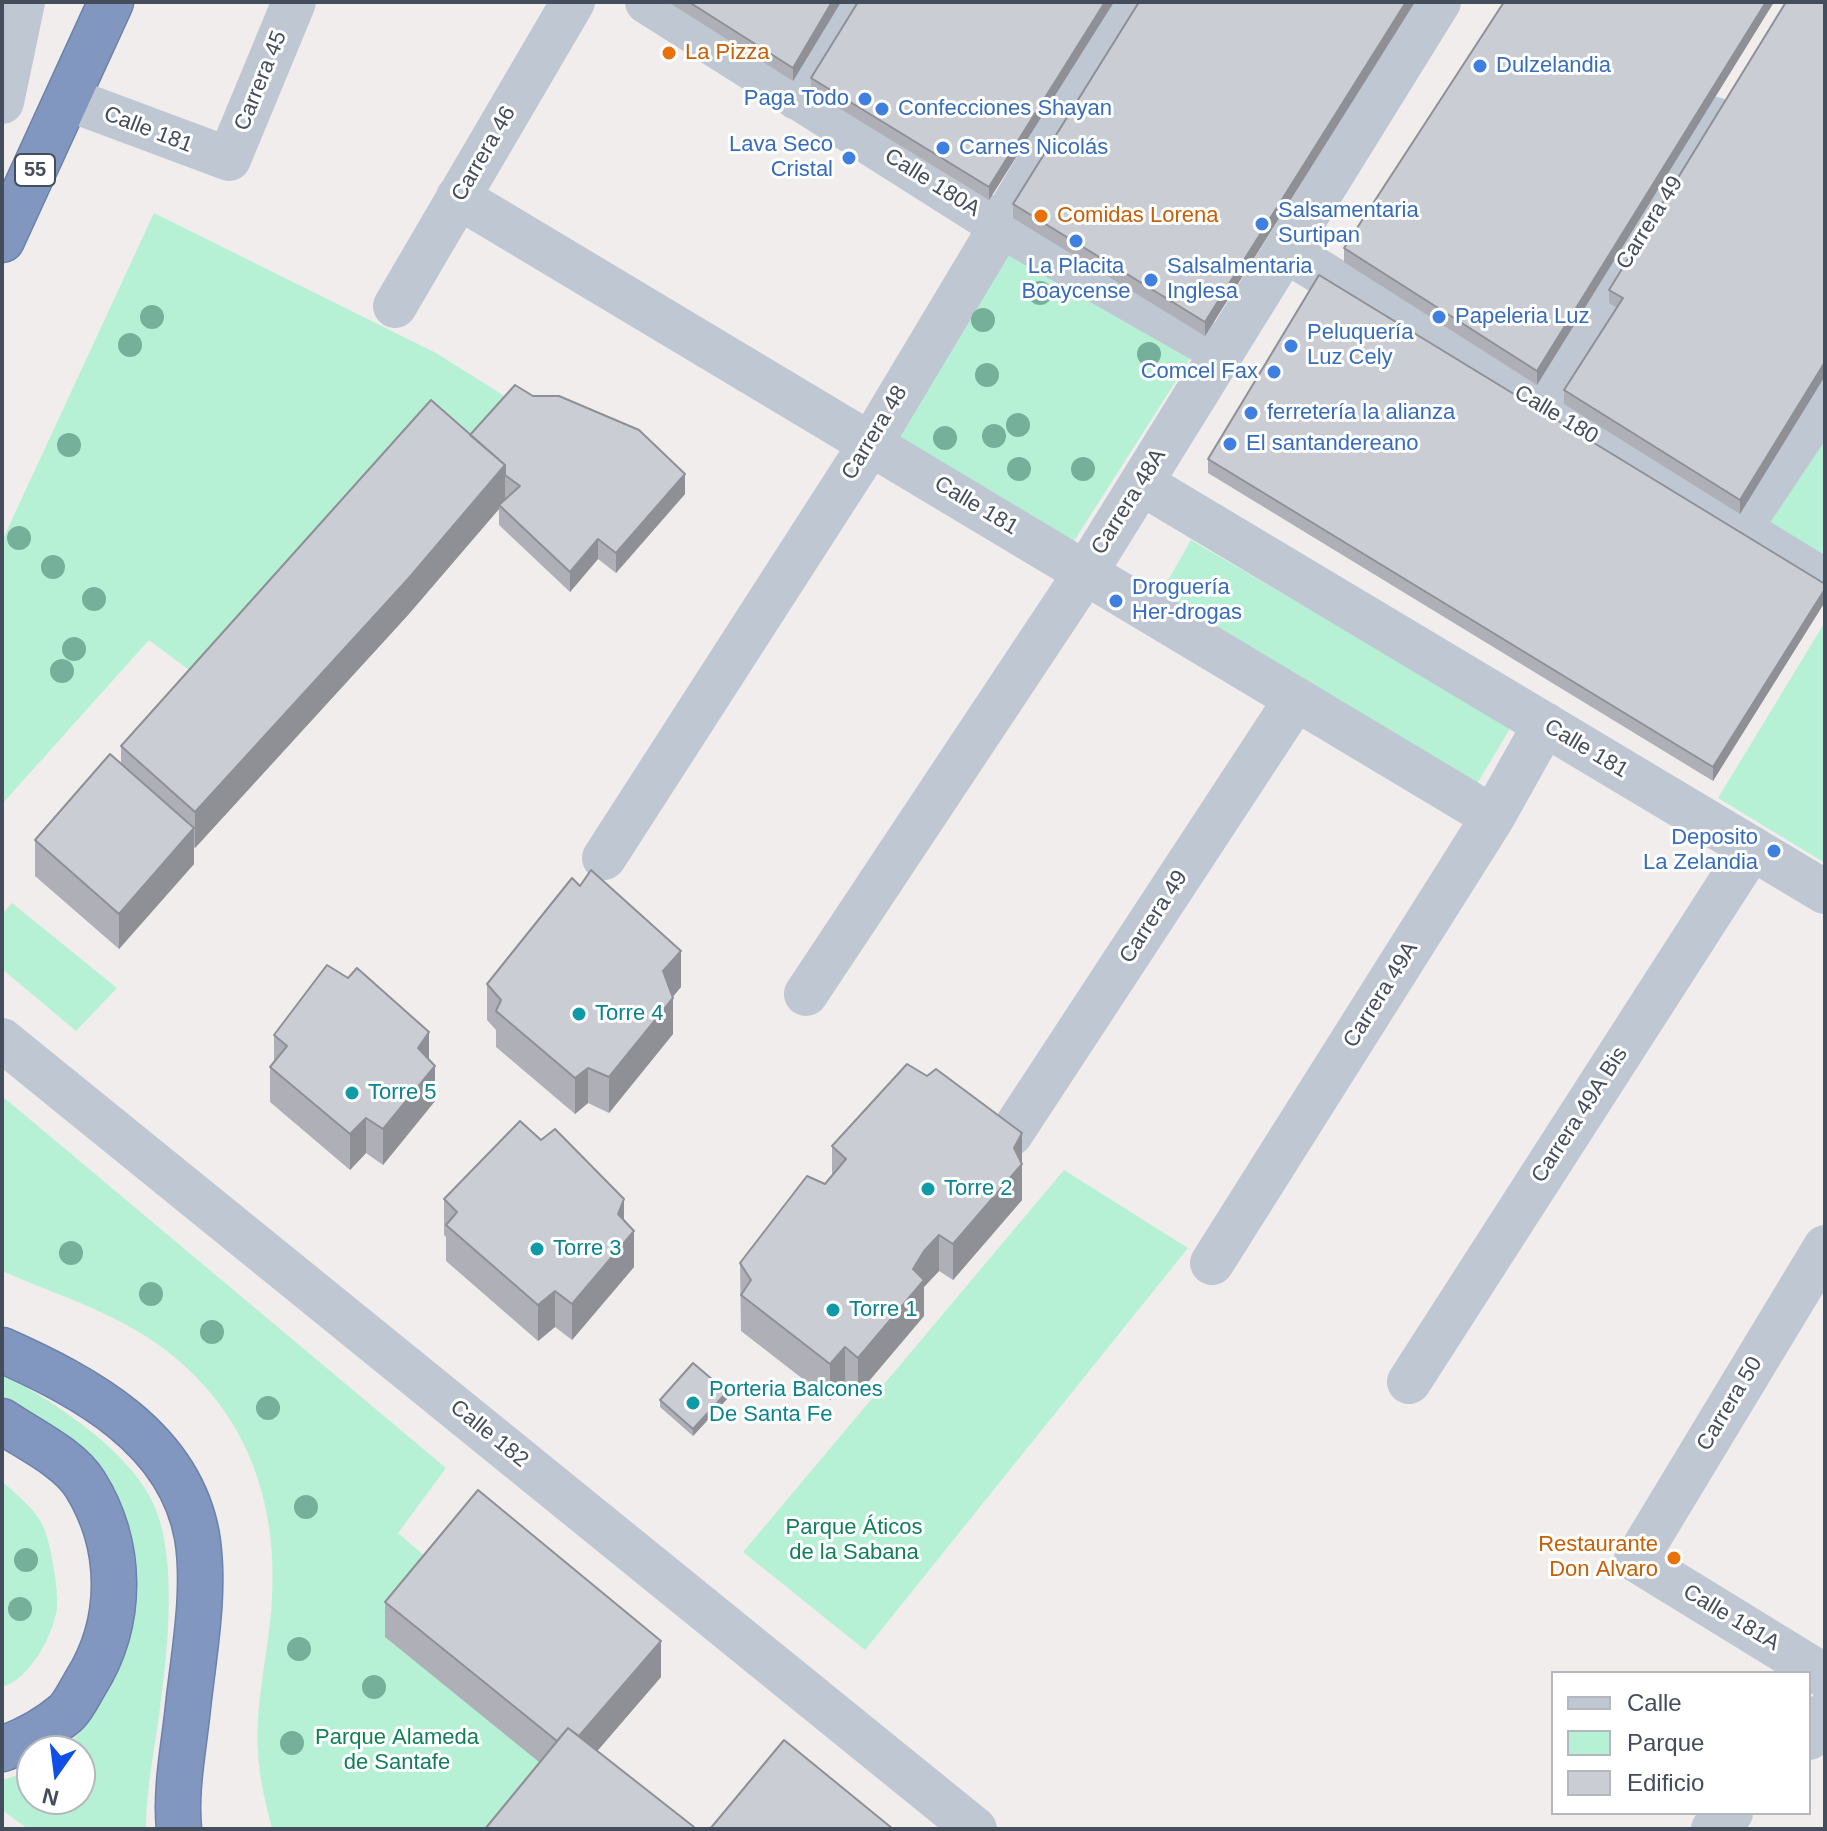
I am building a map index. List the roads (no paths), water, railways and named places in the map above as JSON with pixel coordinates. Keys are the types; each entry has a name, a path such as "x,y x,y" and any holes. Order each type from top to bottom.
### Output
{"highway":[{"name":"55","path":"2,240 111,2"},
{"path":"2,1350 81,1389 122,1417 159,1453 185,1498 197,1537 198,1596 181,1771 179,1829"},
{"path":"2,1421 57,1458 83,1481 107,1527 115,1575 111,1622 96,1666 67,1712 26,1741 2,1749"}],"street":[{"path":"4,86 23,2"},
{"name":"Carrera 45","path":"229,159 294,2"},
{"name":"Carrera 46","path":"395,306 573,2"},
{"name":"Calle 180A","path":"647,2 999,225 1222,352"},
{"path":"797,98 854,2"},
{"name":"Carrera 48","path":"604,858 871,443 1135,2"},
{"name":"Carrera 48A","path":"806,994 1086,572 1439,2"},
{"name":"Carrera 49","path":"1537,403 1738,82"},
{"name":"Calle 181","path":"68,99 229,159"},
{"name":"Calle 181","path":"458,197 1493,817"},
{"name":"Calle 180","path":"1286,251 1825,581"},
{"path":"1740,528 1821,416"},
{"name":"Calle 181","path":"1141,483 1825,892"},
{"name":"Carrera 49","path":"1011,1134 1296,699"},
{"name":"Carrera 49A","path":"1212,1263 1493,817 1545,724"},
{"name":"Carrera 49A Bis","path":"1409,1382 1752,848"},
{"name":"Calle 182","path":"2,1040 975,1829"},
{"name":"Carrera 50","path":"1636,1560 1825,1247"},
{"name":"Calle 181A","path":"1636,1560 1825,1676"},
{"path":"1811,1735 1825,1714"},
{"path":"1713,1829 1729,1815"}],"place":[{"name":"La Pizza","path":"669,53"},
{"name":"Dulzelandia","path":"1480,66"},
{"name":"Paga Todo","path":"865,99"},
{"name":"Confecciones Shayan","path":"882,109"},
{"name":"Carnes Nicolás","path":"943,148"},
{"name":"Lava Seco Cristal","path":"849,158"},
{"name":"Comidas Lorena","path":"1041,216"},
{"name":"Salsamentaria Surtipan","path":"1262,224"},
{"name":"La Placita Boaycense","path":"1076,241"},
{"name":"Salsalmentaria Inglesa","path":"1151,280"},
{"name":"Papeleria Luz","path":"1439,317"},
{"name":"Peluquería Luz Cely","path":"1291,346"},
{"name":"Comcel Fax","path":"1274,372"},
{"name":"ferretería la alianza","path":"1251,413"},
{"name":"El santandereano","path":"1230,444"},
{"name":"Droguería Her-drogas","path":"1116,601"},
{"name":"Deposito La Zelandia","path":"1774,851"},
{"name":"Torre 4","path":"579,1014"},
{"name":"Torre 5","path":"352,1093"},
{"name":"Torre 2","path":"928,1189"},
{"name":"Torre 3","path":"537,1249"},
{"name":"Torre 1","path":"833,1310"},
{"name":"Porteria Balcones De Santa Fe","path":"693,1403"},
{"name":"Restaurante Don Alvaro","path":"1674,1558"}],"park label":[{"name":"Parque Áticos de la Sabana","path":"854,1540"},
{"name":"Parque Alameda de Santafe","path":"397,1750"}]}
